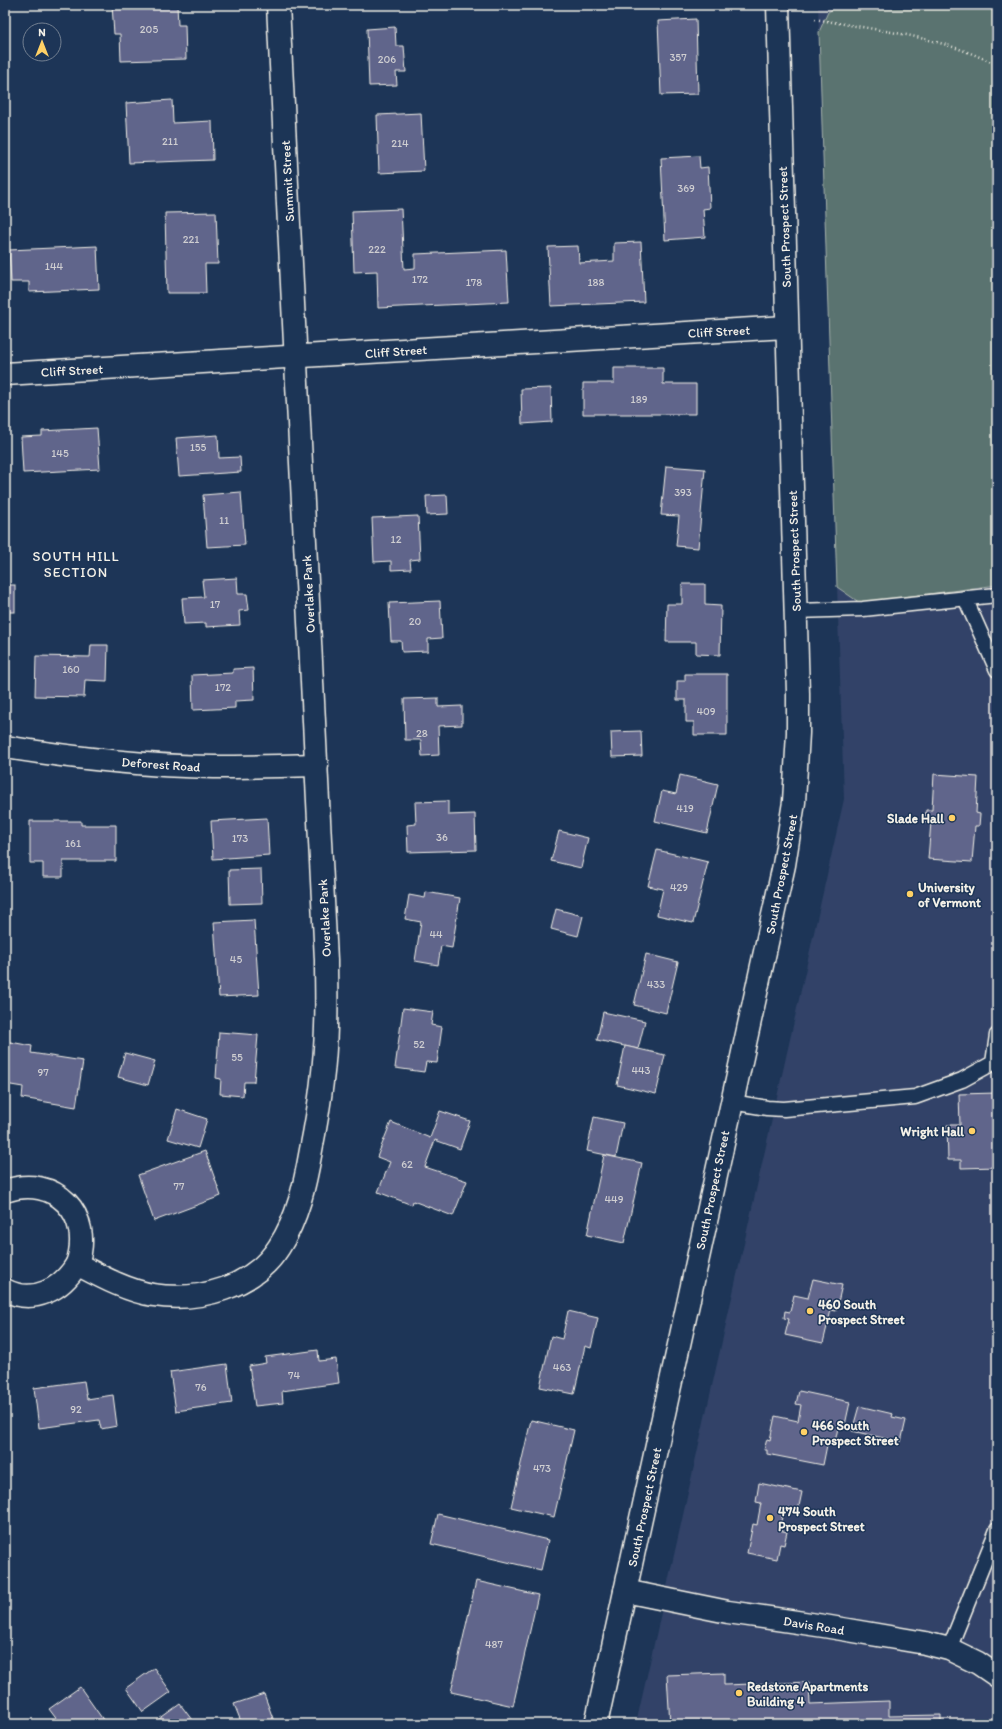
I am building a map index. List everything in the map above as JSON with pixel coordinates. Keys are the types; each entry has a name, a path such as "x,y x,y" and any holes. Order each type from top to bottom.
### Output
{"street":[{"name":"Summit Street","path":"278,5 295,357"},
{"name":"South Prospect Street","path":"596,1724 784,865 794,802 798,733 796,611 786,327 778,5"},
{"name":"Cliff Street","path":"5,374 786,327"},
{"name":"Overlake Park","path":"77,1264 120,1284 152,1295 183,1296 208,1294 230,1287 248,1278 265,1265 279,1248 300,1205 314,1139 323,1069 326,1028 326,960 295,357"},
{"name":"Deforest Road","path":"5,748 70,757 169,765 214,767 317,765"},
{"path":"5,1191 16,1187 28,1186 51,1191 62,1198 77,1217 81,1228 81,1252 77,1264 63,1282 43,1293 32,1296 20,1295 5,1290"},
{"name":"Davis Road","path":"626,1591 715,1609 876,1635 949,1649 978,1663 997,1676"}],"lane":[{"path":"796,611 863,609 997,594"},
{"path":"965,598 997,670"},
{"path":"732,1102 767,1108 784,1109 915,1097 962,1080 993,1063 997,1035"},
{"path":"949,1649 997,1530"}],"path":[{"path":"815,19 873,30 901,33 941,42 975,54 997,65"}],"shaded area":[{"name":"University of Vermont","path":"818,5 997,5 997,1724 636,1724 844,799"}],"green space":[{"path":"868,5 920,9 953,5 997,5 997,585 860,603 837,587 819,32 828,12 837,6"}],"building":[{"path":"112,5 177,5 178,25 185,25 186,59 121,61 120,34 114,34"},
{"path":"696,19 698,94 661,95 658,21"},
{"path":"395,27 396,46 404,46 406,72 396,72 397,85 369,86 367,29"},
{"path":"172,100 173,123 212,121 213,160 129,163 126,103"},
{"path":"421,113 424,171 379,173 377,115"},
{"path":"699,156 700,168 708,167 710,208 703,209 705,237 665,240 661,158"},
{"path":"401,209 404,269 415,268 415,254 506,250 509,302 378,308 377,271 354,272 352,211"},
{"path":"216,212 218,264 205,264 206,293 167,293 165,213"},
{"path":"641,242 644,302 551,306 548,247 578,246 579,263 614,261 614,243"},
{"path":"97,246 99,289 29,292 29,282 11,282 9,250"},
{"path":"614,368 663,368 663,384 696,384 696,414 583,414 583,383 614,383"},
{"path":"551,388 552,422 522,424 521,389"},
{"path":"97,428 100,469 23,473 21,437 42,436 42,431"},
{"path":"218,435 219,458 240,457 241,472 179,476 176,438"},
{"path":"666,466 705,469 698,548 676,546 679,516 661,515"},
{"path":"241,492 245,545 207,547 203,495"},
{"path":"447,495 448,514 427,515 426,496"},
{"path":"418,516 420,559 410,560 411,569 391,570 391,561 374,562 372,518"},
{"path":"237,578 238,594 247,594 249,610 239,611 240,625 206,627 206,623 184,624 182,598 204,597 202,580"},
{"path":"682,584 705,584 705,605 721,606 720,655 696,654 696,642 666,642 667,604 682,604"},
{"path":"5,585 15,585 15,612 5,612"},
{"path":"440,601 442,638 428,639 428,651 402,652 401,641 391,641 389,603"},
{"path":"5,633 7,633 6,670 5,670"},
{"path":"91,645 108,645 107,681 85,680 84,697 35,696 36,656 90,657"},
{"path":"253,668 254,700 235,701 235,708 193,710 192,675 233,673 233,669"},
{"path":"685,674 727,674 727,735 694,735 694,722 686,722 686,700 677,700 677,681 685,681"},
{"path":"438,698 438,707 462,706 462,725 438,726 439,755 422,756 421,740 405,740 404,699"},
{"path":"641,731 642,756 612,757 611,732"},
{"name":"Slade Hall","path":"934,774 978,777 976,813 980,814 979,826 975,826 972,862 928,859 931,822 925,822 926,810 932,810"},
{"path":"680,775 718,784 707,833 655,821 662,791 676,794"},
{"path":"448,801 448,815 475,814 476,850 408,852 407,825 416,824 415,802"},
{"path":"267,818 269,855 213,859 211,821"},
{"path":"30,821 81,821 81,825 116,825 116,861 63,861 63,877 43,877 43,863 30,863"},
{"path":"559,831 588,838 581,868 551,861"},
{"path":"657,850 708,862 693,923 657,915 663,889 648,886"},
{"path":"261,869 262,903 230,904 229,870"},
{"path":"426,892 460,898 452,948 441,946 438,965 415,961 421,922 405,919 409,895 425,898"},
{"path":"556,909 583,916 578,936 551,929"},
{"path":"254,920 259,995 219,997 214,922"},
{"path":"646,954 678,962 666,1013 634,1005"},
{"path":"403,1008 433,1012 431,1025 442,1027 437,1063 426,1062 424,1072 395,1068"},
{"path":"603,1012 645,1021 638,1049 597,1040"},
{"path":"219,1032 258,1035 254,1082 244,1082 243,1096 220,1094 221,1079 216,1078"},
{"path":"5,1041 32,1046 31,1053 83,1061 76,1107 22,1098 23,1087 5,1084"},
{"path":"625,1046 665,1055 656,1094 617,1085"},
{"path":"125,1053 155,1061 148,1085 118,1077"},
{"name":"Wright Hall","path":"997,1093 997,1167 961,1168 961,1160 948,1160 947,1125 960,1125 959,1094"},
{"path":"177,1109 207,1119 198,1148 168,1139"},
{"path":"440,1111 470,1121 460,1149 435,1140 425,1167 467,1181 453,1216 413,1201 412,1205 378,1192 390,1162 377,1157 391,1122 430,1138"},
{"path":"594,1117 623,1123 616,1157 587,1151"},
{"path":"205,1151 221,1196 154,1221 138,1175"},
{"path":"604,1155 642,1163 624,1243 587,1235"},
{"name":"460 South Prospect Street","path":"813,1279 842,1285 836,1311 831,1310 823,1343 785,1335 789,1319 784,1318 785,1311 790,1312 794,1295 808,1298"},
{"path":"568,1311 598,1318 591,1348 585,1346 574,1394 540,1387 551,1336 562,1339"},
{"path":"318,1350 319,1361 336,1359 339,1383 282,1391 283,1403 255,1406 249,1366 266,1363 265,1357"},
{"path":"227,1364 232,1403 176,1411 170,1372"},
{"path":"84,1381 87,1399 113,1395 117,1426 101,1429 99,1420 39,1428 34,1388"},
{"name":"466 South Prospect Street","path":"799,1391 850,1402 845,1425 839,1423 835,1442 828,1440 823,1465 767,1454 767,1450 764,1450 767,1439 770,1440 775,1416 798,1421 801,1405 796,1404"},
{"path":"859,1406 893,1414 892,1417 906,1420 901,1442 852,1431"},
{"path":"531,1420 574,1430 554,1517 511,1507"},
{"name":"474 South Prospect Street","path":"759,1483 802,1492 798,1511 784,1508 779,1530 787,1532 784,1545 780,1544 777,1559 747,1553 753,1524 757,1525 761,1503 756,1502"},
{"path":"438,1514 548,1540 541,1570 431,1544"},
{"path":"476,1581 538,1595 513,1706 451,1692"},
{"path":"154,1668 171,1692 143,1712 126,1688"},
{"name":"Redstone Apartments Building 4","path":"724,1673 724,1685 809,1682 810,1704 889,1701 889,1716 941,1715 941,1724 670,1724 667,1675"},
{"path":"80,1687 106,1724 55,1724 58,1721 49,1709"},
{"path":"264,1694 275,1724 242,1724 234,1704"},
{"path":"180,1704 195,1724 152,1724"}],"place":[{"name":"Slade Hall","path":"952,818"},
{"name":"University of Vermont","path":"910,894"},
{"name":"Wright Hall","path":"972,1131"},
{"name":"460 South Prospect Street","path":"810,1311"},
{"name":"466 South Prospect Street","path":"804,1432"},
{"name":"474 South Prospect Street","path":"770,1518"},
{"name":"Redstone Apartments Building 4","path":"739,1693"}],"district":[{"name":"SOUTH HILL SECTION","path":"76,564"}]}
